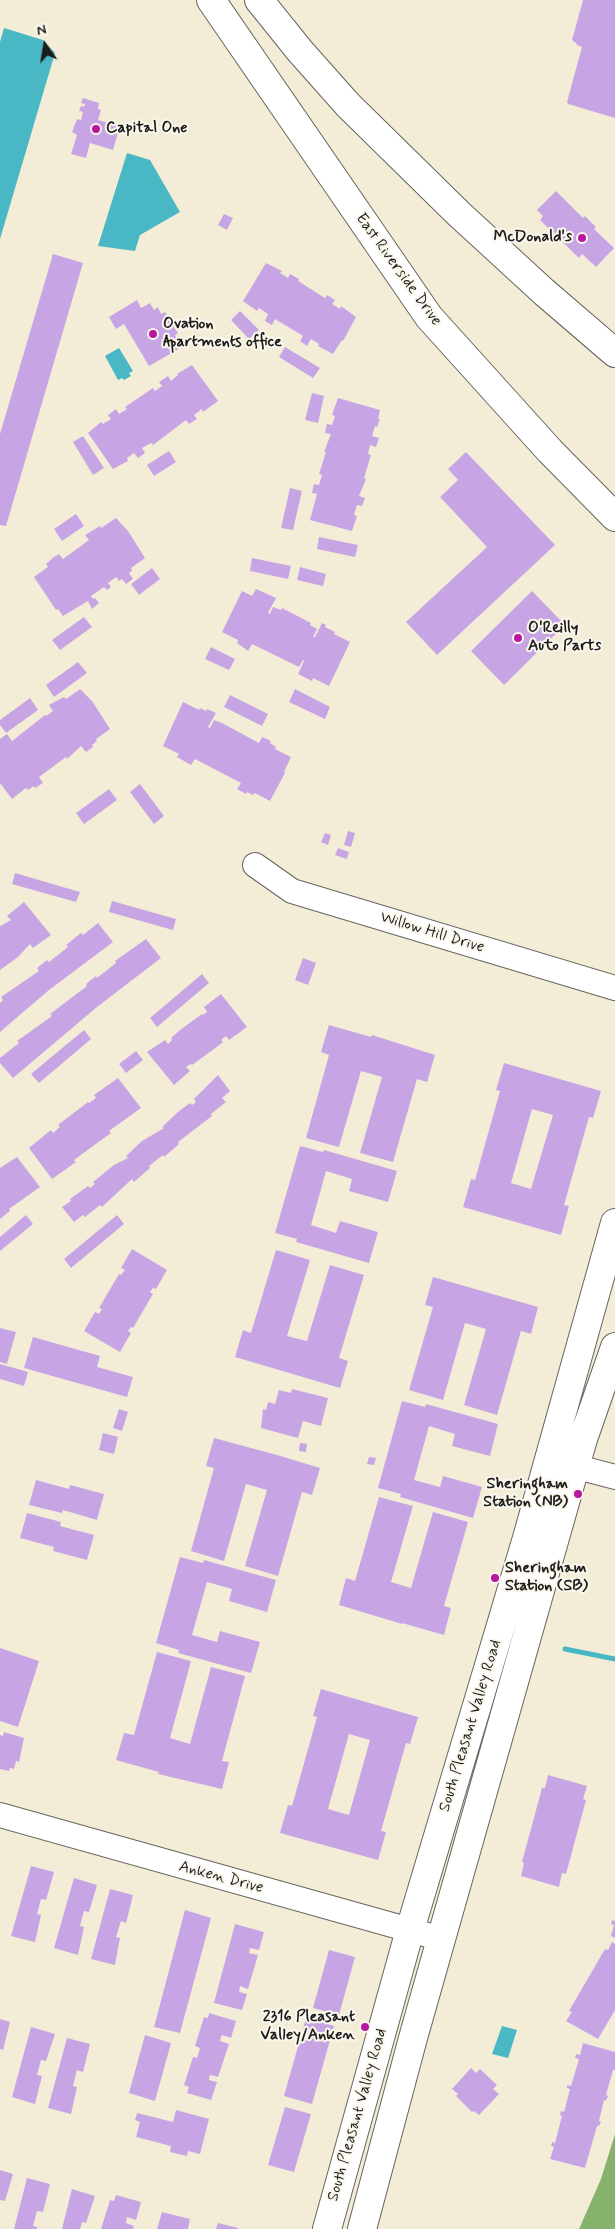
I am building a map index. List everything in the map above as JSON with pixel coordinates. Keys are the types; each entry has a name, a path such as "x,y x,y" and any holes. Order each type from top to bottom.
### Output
{"main road":[{"name":"East Riverside Drive","path":"211,0 429,317 550,451 615,516"},
{"path":"259,0 300,52 354,111 474,227 571,316 615,353"},
{"name":"South Pleasant Valley Road","path":"327,2229 410,1930 549,1460 615,1223"},
{"name":"South Pleasant Valley Road","path":"362,2229 575,1466 615,1347"},
{"path":"483,1686 512,1694"}],"street":[{"name":"Willow Hill Drive","path":"256,865 292,891 615,988"},
{"path":"549,1460 615,1477"},
{"name":"Anken Drive","path":"0,1815 442,1939"}],"green space":[{"path":"615,2134 615,2229 579,2229 601,2179"}],"water":[{"path":"4,28 43,40 55,53 0,239 0,42"},
{"path":"127,153 150,160 180,212 140,235 135,251 98,246"},
{"path":"119,348 133,371 129,373 131,376 124,380 122,378 118,380 105,356"},
{"path":"502,2026 517,2030 508,2058 492,2054"}],"building":[{"path":"583,0 615,0 615,118 568,104 567,102 582,47 572,40"},
{"name":"Capital One","path":"83,98 99,103 98,109 101,110 98,120 120,126 113,150 90,143 86,158 71,154 77,135 72,132 77,119 81,120 83,112 79,111 81,106 84,107 85,104 81,103"},
{"name":"McDonald's","path":"556,191 583,218 585,216 596,227 594,229 614,248 596,267 582,254 579,258 540,220 543,216 537,210"},
{"path":"224,214 233,218 227,230 218,225"},
{"path":"53,254 83,263 6,526 0,525 0,434"},
{"path":"266,263 282,271 280,273 288,278 290,274 299,279 298,281 325,298 327,295 335,300 332,304 340,309 341,306 356,317 343,341 333,354 318,346 319,344 311,339 307,346 300,341 303,336 275,319 272,325 265,321 268,314 259,308 257,311 243,301"},
{"name":"Ovation Apartments office","path":"137,300 141,308 150,303 154,310 158,307 161,314 165,312 178,333 175,335 182,347 149,366 124,324 116,329 109,317"},
{"path":"240,311 259,330 249,339 231,320"},
{"path":"285,347 320,368 313,378 279,357"},
{"path":"192,365 218,401 203,412 202,409 194,415 197,419 189,424 186,420 153,445 151,443 142,448 145,453 138,458 134,453 127,458 128,461 113,469 88,433 101,422 103,424 111,419 108,415 116,409 119,414 127,409 125,407 153,388 155,391 162,386 159,382 168,376 171,381 177,374"},
{"path":"312,393 324,396 318,423 305,420"},
{"path":"338,398 380,410 378,419 380,419 377,427 375,426 372,436 379,438 376,447 370,445 368,454 371,455 364,478 366,479 359,496 365,498 362,506 357,505 354,515 357,516 352,531 310,520 317,494 312,493 314,484 319,485 322,475 319,474 326,452 324,452 331,434 325,433 327,424 332,425 335,416 332,415"},
{"path":"83,436 104,468 93,475 73,442"},
{"path":"169,451 176,462 154,476 147,465"},
{"path":"466,452 555,545 437,655 406,622 487,547 440,497 458,480 448,469"},
{"path":"290,488 302,491 293,530 281,528"},
{"path":"76,514 84,526 62,541 54,529"},
{"path":"116,518 128,531 145,558 131,568 132,571 129,573 133,579 126,584 122,579 119,581 116,577 108,583 111,587 107,590 104,587 91,596 99,603 92,609 88,601 63,616 58,609 56,610 34,577 48,567 46,564 54,557 59,554 63,559 89,540 85,535 100,526 101,528"},
{"path":"319,537 358,545 355,557 317,549"},
{"path":"252,558 291,566 288,579 250,571"},
{"path":"300,567 326,574 323,586 297,580"},
{"path":"152,568 160,579 139,595 131,584"},
{"path":"256,589 276,598 268,613 270,614 273,607 281,610 282,608 311,623 310,625 317,629 313,637 315,637 322,623 326,625 325,627 335,632 334,634 350,642 329,686 313,678 312,681 298,674 303,660 299,667 252,644 248,651 237,643 238,640 222,632 242,591 252,596"},
{"name":"O'Reilly Auto Parts","path":"532,591 565,625 504,685 471,651"},
{"path":"84,617 92,627 60,650 52,640"},
{"path":"211,647 235,659 229,670 205,659"},
{"path":"78,662 87,673 54,697 46,685"},
{"path":"80,689 92,701 110,729 96,739 97,741 92,745 93,747 86,752 81,746 67,759 66,757 39,777 43,783 35,788 34,786 28,790 26,788 12,799 0,783 0,739 7,734 12,741 53,711 49,705 64,697 66,699"},
{"path":"295,689 330,707 325,719 289,702"},
{"path":"230,695 268,714 262,726 224,707"},
{"path":"30,698 38,710 6,733 0,725 0,720"},
{"path":"183,702 199,710 200,708 206,711 207,709 216,713 208,727 210,728 214,720 259,743 262,737 271,741 270,743 276,747 275,749 291,757 270,801 255,793 253,795 247,792 246,794 237,789 241,783 195,759 191,765 177,757 179,754 163,746"},
{"path":"140,784 164,816 154,824 130,792"},
{"path":"109,789 117,800 84,824 76,813"},
{"path":"348,831 355,833 351,847 344,845"},
{"path":"325,833 331,835 328,845 321,842"},
{"path":"338,848 349,852 347,859 335,855"},
{"path":"15,873 80,892 76,902 12,884"},
{"path":"112,901 176,919 173,930 109,912"},
{"path":"24,902 51,935 33,948 30,944 18,957 0,970 0,926 11,920 7,916"},
{"path":"98,923 113,942 49,990 0,1032 0,1003 3,1000 1,997 39,971 37,968 47,960 49,962 68,947 66,945 81,933 83,935"},
{"path":"146,939 161,958 97,1007 13,1078 0,1063 0,1058 19,1043 17,1041 52,1016 50,1014 87,986 86,984 96,976 97,978 116,963 115,961"},
{"path":"303,958 316,963 308,985 295,980"},
{"path":"202,974 209,983 157,1027 150,1018"},
{"path":"221,994 247,1027 229,1040 226,1036 221,1040 223,1042 214,1049 192,1065 186,1067 190,1071 174,1085 147,1052 165,1040 168,1044 172,1040 171,1038 180,1030 207,1012 204,1007"},
{"path":"329,1025 371,1037 372,1035 435,1055 427,1082 417,1079 393,1162 360,1153 382,1077 361,1071 339,1147 306,1138 329,1055 321,1052"},
{"path":"84,1030 91,1039 39,1083 31,1074"},
{"path":"136,1051 143,1060 126,1073 119,1064"},
{"path":"504,1063 601,1091 593,1118 589,1117 564,1205 569,1206 561,1235 463,1207 471,1179 475,1180 500,1091 496,1090","holes":["532,1109 553,1115 531,1189 511,1183"]},
{"path":"218,1075 230,1091 222,1098 226,1102 211,1114 212,1116 178,1142 179,1144 164,1157 163,1155 149,1166 150,1168 134,1182 132,1179 102,1207 100,1205 85,1217 83,1215 74,1222 62,1207 88,1186 90,1188 95,1184 93,1182 114,1165 128,1158 126,1156 142,1141 164,1128 162,1127 178,1112 190,1103 192,1105 196,1102 194,1099"},
{"path":"118,1078 141,1108 109,1131 111,1133 52,1179 29,1148 51,1130 53,1133 60,1127 58,1125 96,1098 94,1095"},
{"path":"300,1146 323,1152 324,1150 397,1171 388,1202 349,1191 352,1179 326,1171 311,1225 336,1233 340,1221 378,1232 369,1263 296,1242 297,1239 275,1233"},
{"path":"17,1157 40,1187 9,1209 10,1211 0,1219 0,1168"},
{"path":"26,1215 33,1224 0,1251 0,1237"},
{"path":"117,1215 124,1224 71,1268 64,1259"},
{"path":"132,1249 167,1270 156,1289 153,1288 150,1292 153,1294 133,1328 131,1327 128,1331 131,1333 120,1352 84,1331 95,1312 99,1314 102,1309 99,1308 119,1274 121,1275 125,1270 121,1268"},
{"path":"276,1250 310,1260 287,1336 307,1341 330,1265 364,1275 339,1358 348,1361 340,1388 235,1357 243,1330 251,1333"},
{"path":"433,1277 538,1307 531,1334 521,1331 497,1415 464,1405 486,1329 465,1323 443,1400 409,1390 433,1307 425,1305"},
{"path":"0,1328 16,1332 7,1364 0,1362"},
{"path":"33,1337 100,1356 97,1367 133,1377 127,1397 24,1368"},
{"path":"0,1364 28,1372 24,1386 0,1379"},
{"path":"292,1389 328,1398 321,1426 303,1421 298,1438 261,1428 263,1409 266,1410 268,1402 275,1404 279,1390 291,1393"},
{"path":"402,1401 425,1407 426,1404 498,1424 490,1456 452,1446 455,1434 429,1426 414,1480 440,1487 443,1476 482,1487 473,1518 400,1497 401,1494 378,1488"},
{"path":"119,1409 128,1412 122,1431 113,1428"},
{"path":"103,1433 118,1437 114,1454 99,1450"},
{"path":"214,1438 320,1468 312,1495 302,1492 278,1576 245,1566 267,1490 246,1484 224,1561 191,1551 214,1468 206,1466"},
{"path":"300,1443 307,1444 306,1452 299,1451"},
{"path":"369,1457 376,1458 374,1465 367,1464"},
{"path":"36,1480 69,1489 70,1485 104,1494 97,1520 63,1510 62,1513 29,1505"},
{"path":"379,1497 413,1506 391,1582 411,1588 433,1512 468,1522 444,1606 451,1608 444,1635 339,1605 346,1578 355,1581"},
{"path":"27,1513 61,1522 60,1526 94,1535 87,1560 53,1551 54,1547 20,1538"},
{"path":"180,1557 203,1563 204,1560 276,1580 267,1612 229,1601 232,1589 207,1582 192,1635 217,1642 220,1631 260,1642 251,1673 178,1653 179,1650 156,1643"},
{"path":"0,1648 39,1661 18,1727 0,1721"},
{"path":"157,1652 191,1661 170,1738 190,1744 211,1667 245,1676 222,1761 229,1762 222,1789 158,1774 159,1772 116,1760 124,1733 134,1735"},
{"path":"321,1689 418,1717 410,1744 406,1743 381,1831 386,1832 378,1860 280,1833 288,1805 292,1806 317,1717 313,1716","holes":["349,1734 370,1740 349,1815 328,1809"]},
{"path":"4,1732 24,1738 19,1762 16,1761 14,1769 10,1768 9,1771 0,1769 0,1735 3,1736"},
{"path":"548,1775 587,1786 583,1799 586,1800 566,1874 562,1873 559,1887 521,1876 524,1863 522,1862 542,1788 545,1788"},
{"path":"31,1866 54,1872 46,1900 41,1899 37,1914 41,1915 35,1942 11,1936"},
{"path":"74,1878 97,1885 89,1912 84,1911 80,1926 84,1927 78,1955 54,1948"},
{"path":"110,1889 133,1895 126,1923 121,1921 116,1937 120,1938 115,1965 91,1959"},
{"path":"185,1910 211,1918 180,2033 154,2027"},
{"path":"612,1920 615,1921 615,1938 611,1936 614,1925 611,1924"},
{"path":"235,1924 264,1932 259,1950 250,1948 249,1953 258,1955 248,1989 240,1986 239,1992 247,1994 242,2010 214,2003"},
{"path":"612,1942 615,1944 615,2010 598,2039 566,2021 572,2012 569,2011 605,1949 608,1950"},
{"path":"329,1950 355,1957 339,2015 313,2008"},
{"path":"209,2013 236,2021 231,2038 222,2035 221,2037 220,2041 229,2044 218,2077 210,2075 209,2080 217,2082 211,2100 187,2093 189,2087 184,2085 193,2057 197,2058 200,2048 195,2046 204,2017 208,2018"},
{"path":"306,2018 334,2026 312,2104 284,2096"},
{"path":"0,2019 10,2022 3,2050 0,2049"},
{"path":"31,2027 55,2034 46,2061 41,2060 37,2075 42,2076 35,2104 12,2097"},
{"path":"145,2035 171,2043 155,2101 129,2093"},
{"path":"67,2038 90,2044 83,2072 77,2070 73,2086 77,2087 71,2114 48,2108"},
{"path":"583,2043 615,2052 615,2070 613,2070 606,2095 608,2096 606,2101 604,2100 599,2121 601,2122 597,2126 585,2168 550,2159 554,2147 551,2146 552,2142 555,2143 562,2116 560,2115 561,2111 564,2112 570,2089 567,2088 567,2085 571,2086 579,2059 575,2058 576,2054 580,2055"},
{"path":"471,2068 476,2073 480,2069 497,2085 493,2089 499,2094 479,2115 474,2111 472,2112 456,2096 458,2094 452,2089"},
{"path":"285,2107 311,2114 294,2172 268,2165"},
{"path":"176,2110 209,2119 200,2154 188,2151 187,2156 170,2152 171,2146 136,2137 140,2122 135,2120 137,2113 173,2122"},
{"path":"0,2170 13,2174 5,2201 0,2200"},
{"path":"27,2178 50,2184 43,2212 37,2211 33,2226 37,2227 37,2229 14,2229"},
{"path":"72,2189 95,2196 86,2223 82,2222 80,2229 62,2229"},
{"path":"116,2195 141,2202 136,2220 127,2217 126,2223 134,2226 133,2229 101,2229 110,2200 114,2201"},
{"path":"162,2212 190,2219 188,2229 157,2229"},
{"path":"218,2223 238,2228 238,2229 216,2229"}],"waterway":[{"path":"565,1649 615,1659"}],"place":[{"name":"Capital One","path":"96,129"},
{"name":"McDonald's","path":"582,238"},
{"name":"Ovation Apartments office","path":"153,334"},
{"name":"O'Reilly Auto Parts","path":"518,638"},
{"name":"Sheringham Station (NB)","path":"578,1494"},
{"name":"Sheringham Station (SB)","path":"495,1578"},
{"name":"2316 Pleasant Valley/Anken","path":"365,2027"}]}
